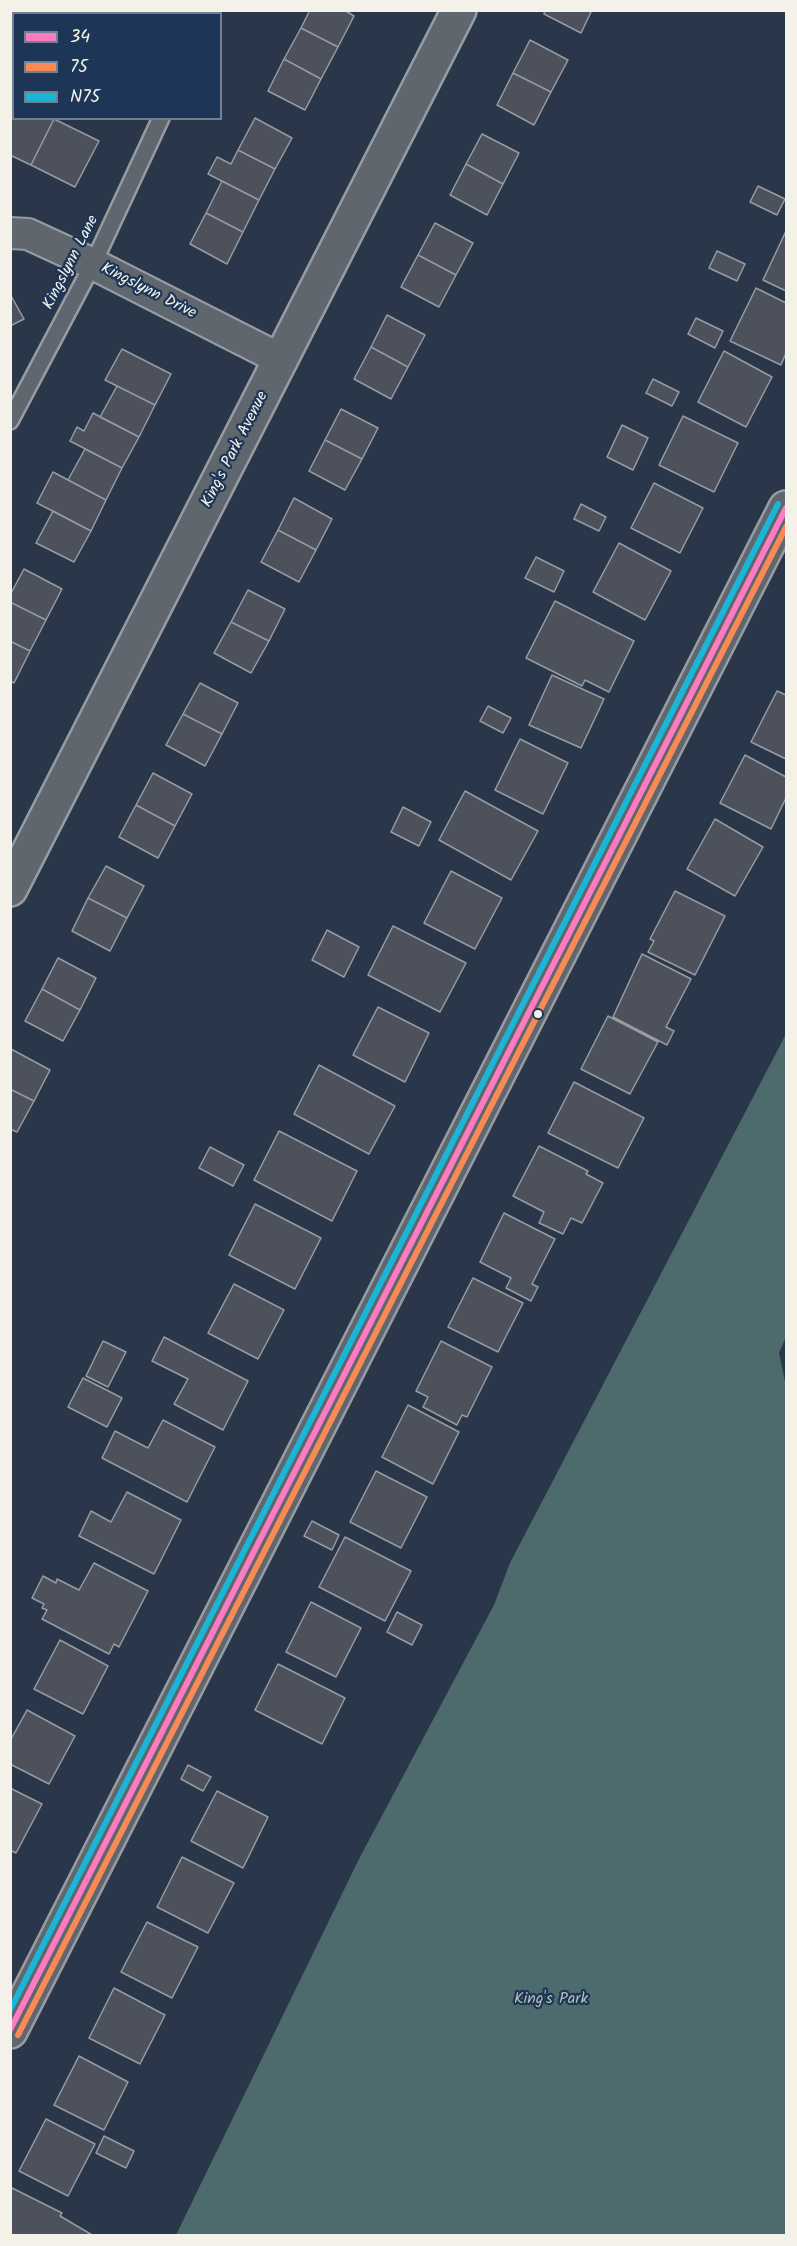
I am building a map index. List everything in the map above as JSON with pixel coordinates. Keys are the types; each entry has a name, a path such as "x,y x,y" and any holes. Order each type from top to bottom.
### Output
{"street":[{"name":"King's Park Avenue","path":"10,889 459,10"},
{"name":"Kingslynn Drive","path":"10,233 28,234 93,264 282,360"},
{"path":"10,2031 786,508"}],"lane":[{"name":"Kingslynn Lane","path":"10,422 93,264 160,120"}],"green space":[{"name":"King's Park","path":"786,1034 786,1337 779,1353 786,1386 786,2235 176,2235 359,1859 494,1605 510,1563"}],"building":[{"path":"310,10 344,10 354,16 338,47 301,28"},
{"path":"545,10 592,10 581,33 544,14"},
{"path":"301,28 338,47 321,79 284,59"},
{"path":"530,40 568,60 551,92 513,73"},
{"path":"284,59 321,79 305,110 268,91"},
{"path":"513,73 551,92 534,125 497,105"},
{"path":"10,97 12,98 12,120 54,120 31,165 10,155"},
{"path":"255,118 292,138 275,169 238,150"},
{"path":"54,120 99,141 75,187 31,165"},
{"path":"482,134 519,153 503,184 466,164"},
{"path":"238,150 275,169 259,200 208,174 217,157 231,164"},
{"path":"466,164 503,184 487,215 450,195"},
{"path":"222,181 259,200 243,232 206,213"},
{"path":"758,186 785,199 777,215 750,202"},
{"path":"206,213 243,232 227,264 190,244"},
{"path":"435,223 473,243 456,275 418,255"},
{"path":"786,231 786,291 763,280"},
{"path":"717,251 745,264 737,281 709,268"},
{"path":"418,255 456,275 439,307 401,287"},
{"path":"756,288 786,303 786,353 781,365 730,341"},
{"path":"10,294 24,319 10,326"},
{"path":"387,315 425,335 408,367 371,347"},
{"path":"696,318 723,331 715,348 688,334"},
{"path":"371,347 408,367 391,399 354,379"},
{"path":"122,349 171,374 155,405 105,380"},
{"path":"724,351 772,377 746,427 698,402"},
{"path":"653,379 679,392 672,406 646,393"},
{"path":"117,386 155,405 139,437 100,417"},
{"path":"341,409 378,428 362,459 325,440"},
{"path":"93,413 139,437 122,468 70,441 77,427 84,431"},
{"path":"683,416 738,443 714,492 659,465"},
{"path":"622,425 648,438 633,470 607,457"},
{"path":"325,440 362,459 345,490 309,471"},
{"path":"85,449 122,468 106,500 68,480"},
{"path":"53,472 106,500 91,531 37,503"},
{"path":"654,483 703,508 680,553 631,528"},
{"path":"294,498 332,519 316,550 278,530"},
{"path":"581,504 606,517 599,531 574,519"},
{"path":"53,511 91,531 74,562 36,543"},
{"path":"278,530 316,550 299,582 261,562"},
{"path":"619,543 671,571 645,620 593,592"},
{"path":"536,557 564,571 554,592 525,578"},
{"path":"24,569 62,589 46,620 10,602 10,595"},
{"path":"248,590 285,609 269,641 231,622"},
{"path":"555,601 634,641 609,692 585,680 582,686 526,658"},
{"path":"10,602 46,620 30,651 10,641"},
{"path":"231,622 269,641 251,673 214,653"},
{"path":"10,641 30,651 14,683 10,681"},
{"path":"552,675 604,699 581,748 529,725"},
{"path":"200,683 238,703 222,734 183,714"},
{"path":"777,691 786,695 786,759 751,742"},
{"path":"488,706 511,718 503,733 480,721"},
{"path":"183,714 222,734 205,766 166,745"},
{"path":"520,739 568,763 543,814 495,790"},
{"path":"745,755 786,777 786,798 771,829 720,803"},
{"path":"153,773 192,794 175,826 136,805"},
{"path":"465,791 538,831 511,880 439,840"},
{"path":"136,805 175,826 158,858 119,837"},
{"path":"403,807 431,822 419,846 391,832"},
{"path":"715,819 763,847 735,896 687,869"},
{"path":"106,866 144,886 127,918 88,898"},
{"path":"451,871 502,898 475,949 424,923"},
{"path":"675,891 725,916 695,975 648,952 654,941 650,939"},
{"path":"88,898 127,918 110,951 72,931"},
{"path":"393,926 466,963 440,1012 368,975"},
{"path":"327,930 359,947 344,977 312,960"},
{"path":"642,954 691,979 666,1027 674,1031 667,1045 613,1017"},
{"path":"58,958 96,978 80,1010 42,989"},
{"path":"42,989 80,1010 63,1041 25,1021"},
{"path":"378,1007 429,1033 405,1082 353,1055"},
{"path":"608,1016 658,1042 630,1094 581,1069"},
{"path":"11,1049 50,1070 34,1101 10,1089"},
{"path":"319,1065 395,1106 369,1154 294,1114"},
{"path":"574,1082 644,1118 618,1168 548,1133"},
{"path":"10,1089 34,1101 17,1132 10,1129"},
{"path":"279,1131 357,1171 332,1221 254,1180"},
{"path":"539,1146 588,1171 586,1174 603,1183 582,1223 571,1218 563,1234 539,1223 544,1212 513,1196"},
{"path":"210,1147 244,1165 233,1186 199,1168"},
{"path":"255,1204 321,1238 295,1289 229,1255"},
{"path":"504,1213 555,1239 532,1284 538,1287 531,1301 506,1288 511,1278 480,1262"},
{"path":"473,1278 523,1303 498,1352 448,1327"},
{"path":"234,1284 284,1310 258,1359 208,1333"},
{"path":"164,1337 248,1381 223,1430 174,1404 188,1379 152,1361"},
{"path":"103,1341 126,1352 108,1387 86,1376"},
{"path":"441,1341 492,1367 467,1417 462,1415 457,1425 423,1407 428,1397 416,1391"},
{"path":"83,1378 122,1398 107,1427 68,1407"},
{"path":"408,1405 459,1432 433,1484 382,1457"},
{"path":"163,1420 215,1447 187,1502 102,1458 115,1431 148,1448"},
{"path":"376,1471 427,1497 401,1548 350,1522"},
{"path":"127,1492 181,1520 154,1574 79,1536 91,1511 111,1522"},
{"path":"312,1521 339,1535 332,1550 304,1536"},
{"path":"345,1537 411,1571 385,1621 319,1587"},
{"path":"94,1563 148,1591 119,1647 114,1644 109,1654 42,1619 47,1610 42,1608 44,1604 32,1598 43,1576 56,1583 57,1579 79,1590"},
{"path":"311,1602 361,1628 336,1677 286,1652"},
{"path":"397,1612 422,1625 412,1645 387,1632"},
{"path":"60,1640 108,1666 83,1714 34,1689"},
{"path":"278,1664 345,1698 322,1744 255,1710"},
{"path":"27,1710 75,1736 49,1784 10,1764 10,1741"},
{"path":"188,1765 211,1777 203,1791 181,1779"},
{"path":"10,1788 42,1804 16,1853 10,1850"},
{"path":"217,1791 268,1817 243,1868 191,1841"},
{"path":"182,1857 234,1883 208,1933 157,1907"},
{"path":"147,1922 198,1947 172,1998 121,1972"},
{"path":"114,1988 165,2015 140,2064 89,2038"},
{"path":"79,2056 128,2082 104,2130 54,2105"},
{"path":"46,2119 95,2144 68,2196 19,2171"},
{"path":"104,2136 134,2151 126,2168 96,2153"},
{"path":"10,2187 62,2213 60,2216 94,2236 10,2236"}],"transit line":[{"name":"N75","path":"10,2010 778,504"},
{"name":"34","path":"10,2030 786,508"},
{"name":"75","path":"18,2035 786,527"}]}
